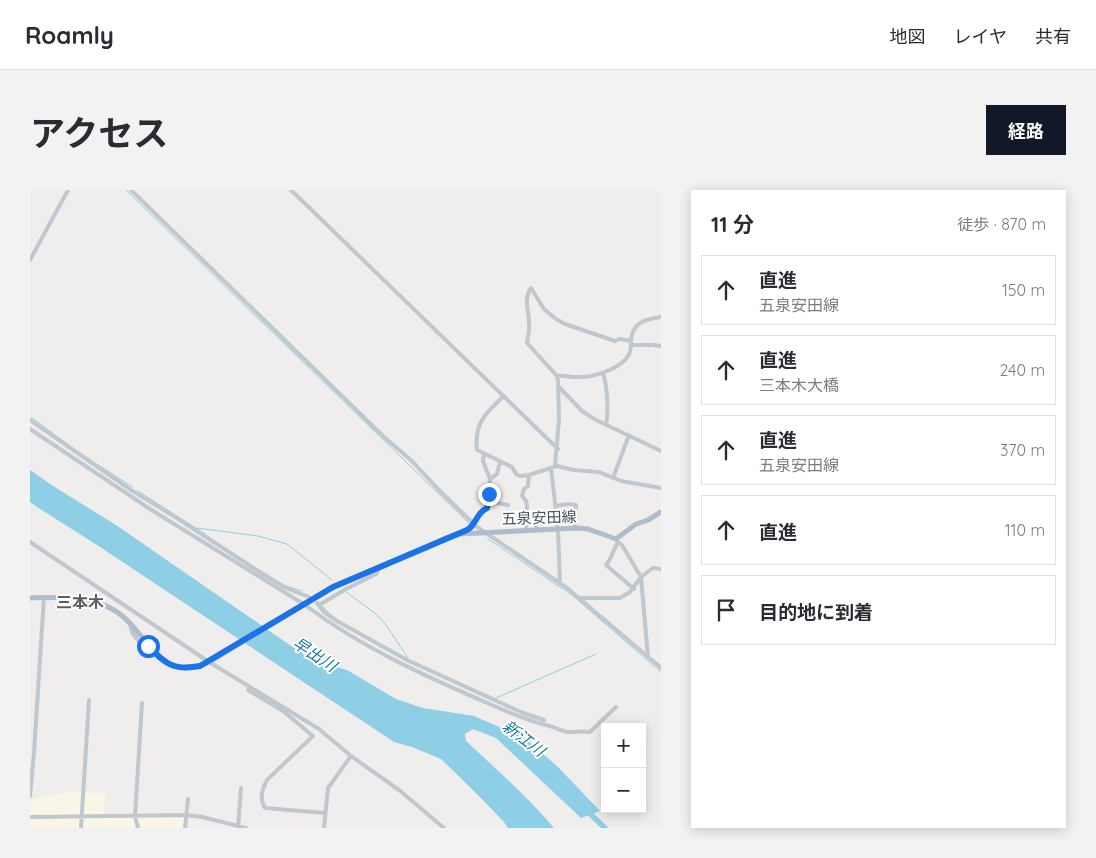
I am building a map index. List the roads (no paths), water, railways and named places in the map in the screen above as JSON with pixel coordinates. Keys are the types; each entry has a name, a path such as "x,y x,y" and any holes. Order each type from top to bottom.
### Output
{"main road":[{"path":"617,540 636,524 648,520 661,512"},
{"name":"五泉安田線","path":"210,662 333,587 440,541 461,534 584,528 617,540"},
{"path":"30,598 72,598 96,602 119,613 163,661 175,668 189,668 210,662"}],"street":[{"path":"30,260 68,190"},
{"path":"131,190 384,437 412,461 474,524 581,598 661,668"},
{"path":"291,190 558,448"},
{"path":"560,583 553,467 558,448 559,387 556,376 527,343 529,320 526,306 527,297 531,288 544,309 565,324 615,341 620,339 631,343 661,346"},
{"path":"556,376 578,378 603,373 628,358 634,330 640,322 661,317"},
{"path":"603,373 608,386 606,392 608,417 606,424"},
{"path":"559,387 582,411 661,449"},
{"path":"504,396 487,411 478,429 477,450 512,467 516,474 520,476 529,475 553,467 598,472 621,482 661,488"},
{"path":"30,420 131,490 255,569 286,588 310,597"},
{"path":"30,429 325,620 376,651 440,682 538,723 568,732 574,730 590,732 616,707"},
{"path":"612,478 629,435"},
{"path":"461,534 472,528 480,512 487,508 490,479 483,460 484,454"},
{"path":"490,479 497,474 500,462"},
{"path":"526,531 526,501 522,496 524,489 528,486 529,475"},
{"path":"488,501 508,505"},
{"path":"555,506 576,505 575,528"},
{"path":"535,514 536,530"},
{"path":"634,589 606,565 610,560 617,540 641,577 648,657"},
{"path":"30,542 210,662 319,729 351,756 399,790 444,828"},
{"path":"381,567 376,574 318,604 324,612 337,621 407,660 523,713 544,720"},
{"path":"581,598 616,599 623,597 634,589 641,577 653,568 661,569"},
{"path":"30,796 44,597"},
{"path":"130,623 132,632 145,650"},
{"path":"248,690 283,711 313,736 267,780 262,787 261,802 265,808 325,813"},
{"path":"81,828 89,700"},
{"path":"138,828 135,816 142,703"},
{"path":"324,828 328,788 351,756"},
{"path":"238,827 241,788"},
{"path":"185,828 188,798"},
{"path":"30,817 186,815 202,816 246,828"}],"water":[{"path":"30,470 116,525 313,661 347,670 396,699 423,708 474,716 525,738 558,767 600,811 581,818 496,738 473,729 465,734 466,741 522,794 554,828 508,828 441,759 394,742 30,502"}],"waterway":[{"path":"126,190 471,525"},
{"path":"32,418 66,443"},
{"path":"87,458 133,487"},
{"path":"138,491 205,534"},
{"path":"196,528 258,536 287,544 332,580"},
{"path":"488,539 572,595 661,672"},
{"path":"286,586 302,591"},
{"path":"345,591 376,614 386,625 408,658"},
{"path":"322,606 330,614"},
{"path":"496,698 596,654"},
{"name":"新江川","path":"585,809 605,828"}],"district":[{"name":"三本木","path":"80,602"}],"water label":[{"name":"早出川","path":"315,654"}]}
